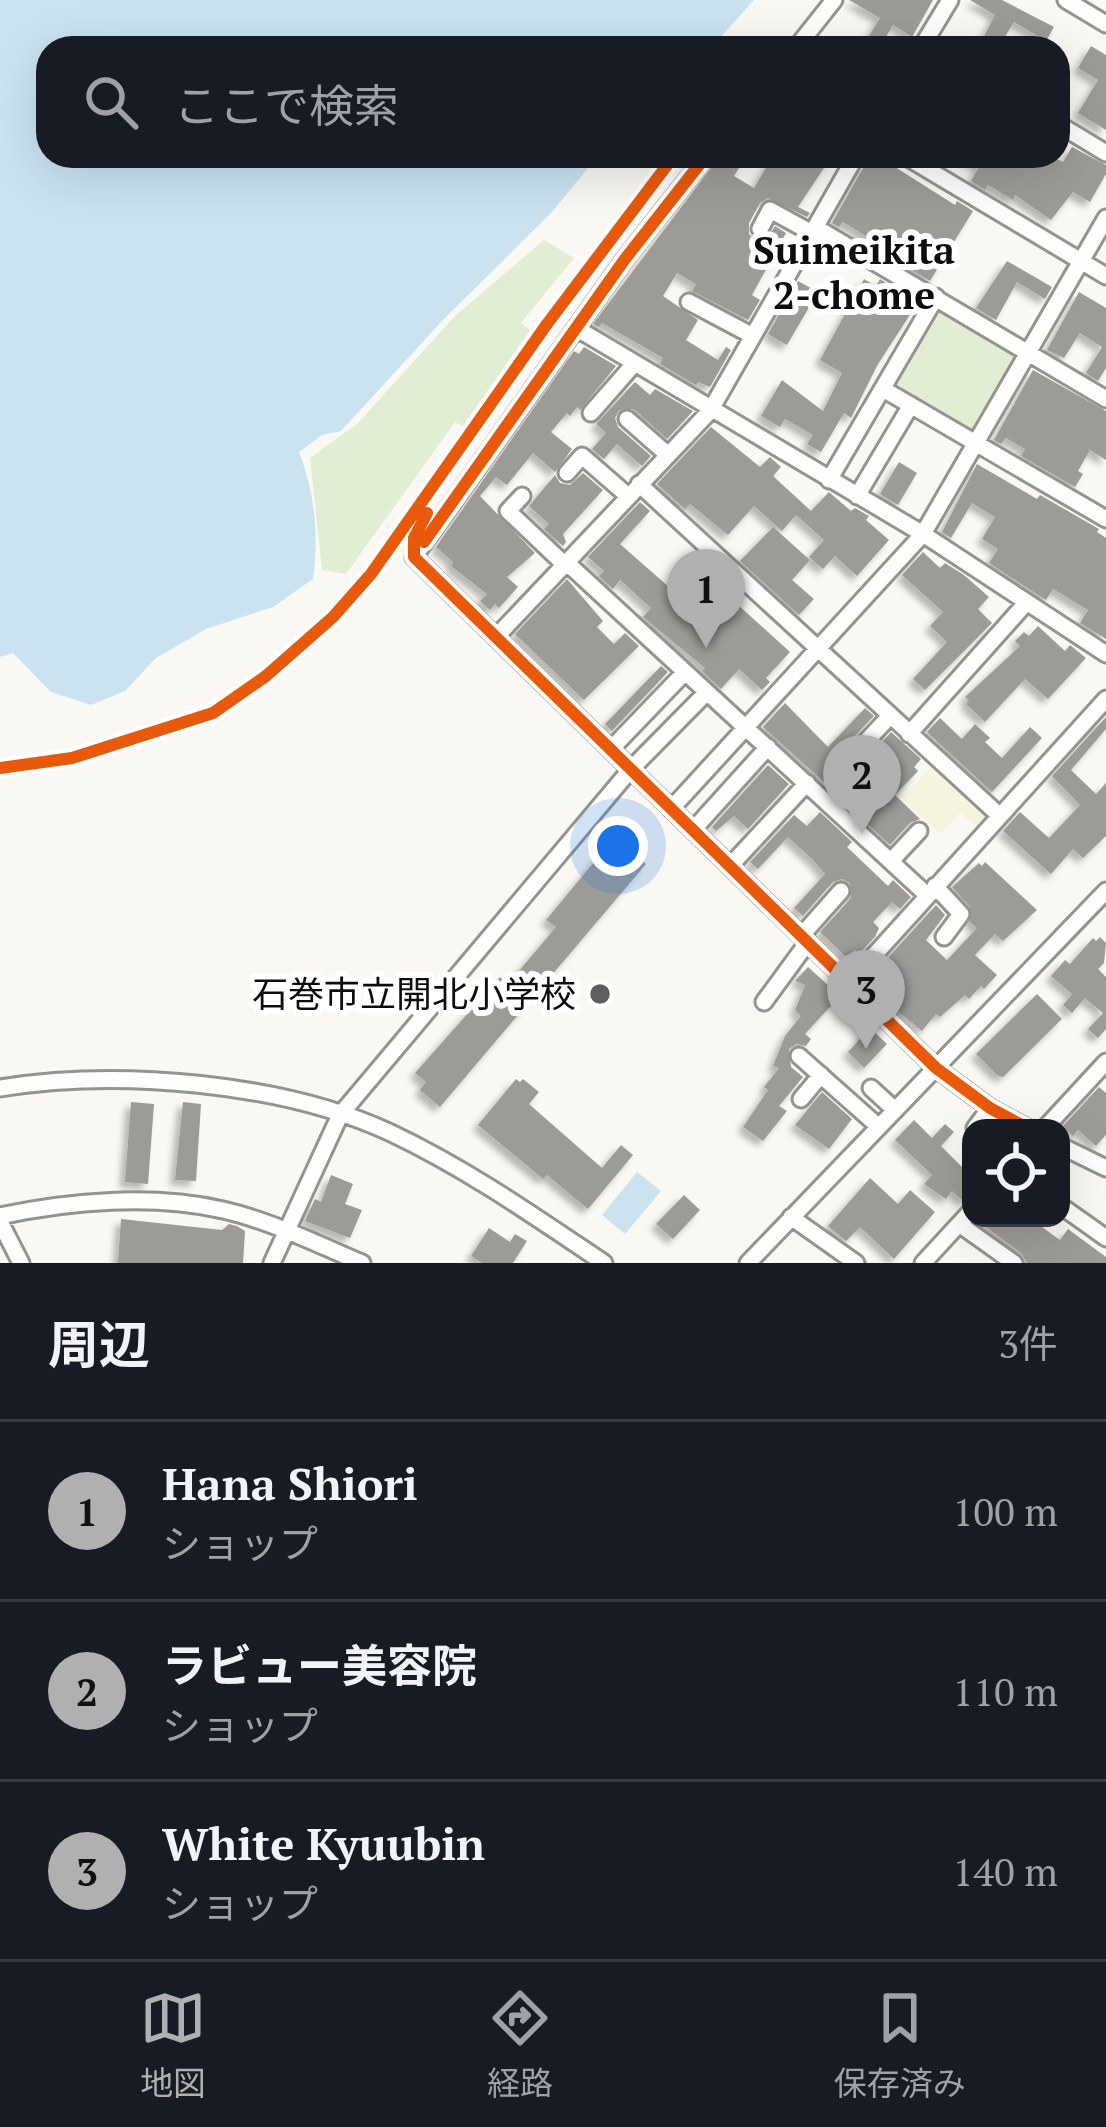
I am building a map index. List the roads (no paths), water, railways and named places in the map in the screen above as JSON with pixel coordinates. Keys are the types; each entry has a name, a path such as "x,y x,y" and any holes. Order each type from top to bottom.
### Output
{"street":[{"path":"806,36 834,0"},
{"path":"931,36 950,0"},
{"path":"1066,0 1106,24"},
{"path":"1070,131 1106,153"},
{"path":"697,168 576,328 414,557 936,1069 1010,1119"},
{"path":"497,636 710,411 849,168"},
{"path":"924,168 1106,276"},
{"path":"760,229 770,210 813,230 1106,399"},
{"path":"671,809 923,534 1106,218"},
{"path":"829,480 936,297"},
{"path":"689,302 753,336"},
{"path":"576,328 923,534 1106,654"},
{"path":"591,413 634,364"},
{"path":"883,388 1106,519"},
{"path":"857,496 910,405"},
{"path":"627,418 668,455"},
{"path":"567,473 582,456 634,490 1000,816"},
{"path":"522,496 508,511 891,861 961,914 944,937"},
{"path":"910,734 1027,602"},
{"path":"611,748 685,672"},
{"path":"272,1263 340,1115 631,769 707,692"},
{"path":"849,983 1106,699"},
{"path":"845,764 890,716"},
{"path":"693,830 768,747"},
{"path":"730,866 807,783"},
{"path":"891,861 919,831"},
{"path":"764,1002 842,891"},
{"path":"748,1263 1106,891"},
{"path":"799,1056 879,1127"},
{"path":"1053,1119 1106,1062"},
{"path":"801,1099 821,1076"},
{"path":"0,1088 132,1080 224,1086 340,1115 386,1131 471,1174 604,1263"},
{"path":"872,1088 895,1110"},
{"path":"982,1119 990,1108"},
{"path":"1070,1150 1106,1168"},
{"path":"21,1263 0,1219 73,1205 152,1203 221,1210 362,1263"},
{"path":"1070,1212 1106,1238"},
{"path":"791,1217 856,1263"},
{"path":"922,1263 962,1220"},
{"path":"976,1227 1014,1263"}],"water":[{"path":"0,0 754,0 722,36 36,36 36,168 588,168 551,213 341,431 322,435 299,452 314,515 313,579 273,607 206,629 156,658 125,691 91,705 51,692 13,653 0,657"},
{"path":"637,1172 661,1191 625,1234 602,1215"}],"place":[{"name":"Hana Shiori","path":"706,648"},
{"name":"ラビュー美容院","path":"862,834"},
{"name":"石巻市立開北小学校","path":"600,994"},
{"name":"White Kyuubin","path":"866,1049"}],"district":[{"name":"Suimeikita 2-chome","path":"854,272"}]}
